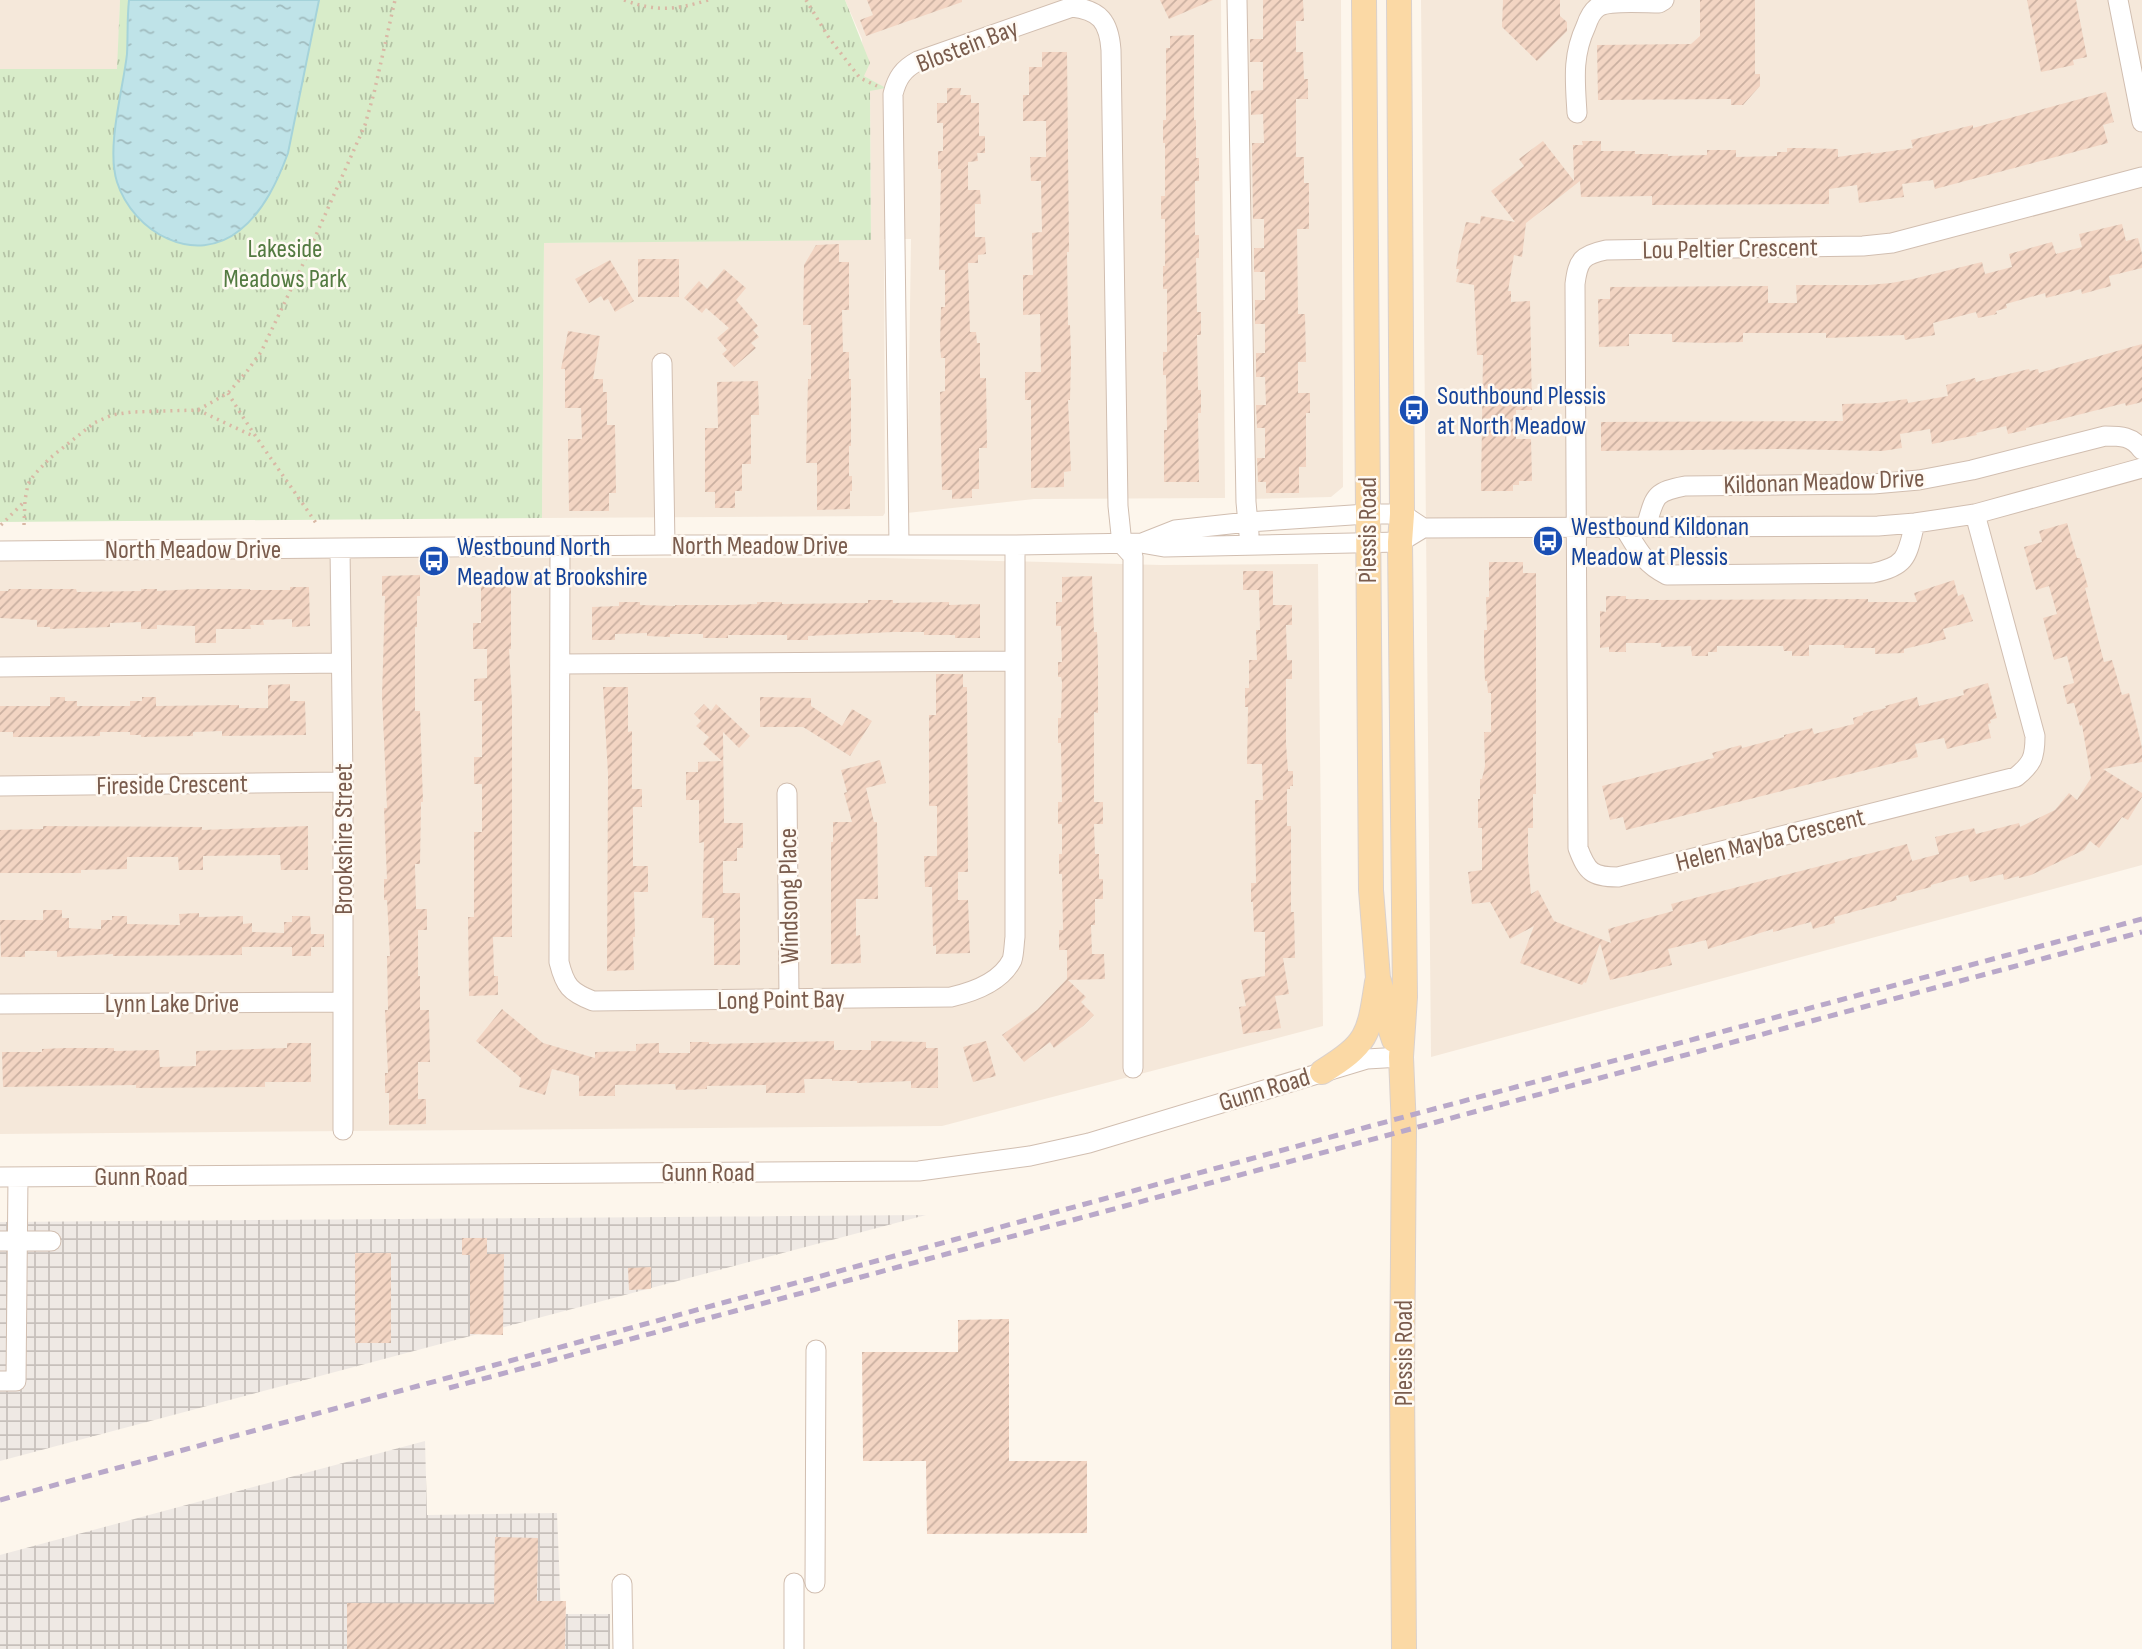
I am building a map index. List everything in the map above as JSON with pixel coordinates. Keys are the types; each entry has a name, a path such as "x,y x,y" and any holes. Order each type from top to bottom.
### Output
{"main road":[{"name":"Plessis Road","path":"1364,0 1371,890 1378,978 1391,1031 1401,1057"},
{"name":"Plessis Road","path":"1399,0 1412,521 1400,542 1405,997 1401,1057 1404,1129 1404,1649"},
{"path":"1322,1072 1344,1058 1363,1038 1369,1027 1378,978"}],"street":[{"path":"1237,0 1249,545"},
{"path":"1577,113 1575,63 1578,43 1596,3 1658,3 1664,0"},
{"path":"2118,0 2142,122"},
{"name":"Blostein Bay","path":"899,544 893,94 897,81 905,68 918,61 1072,7 1088,9 1102,20 1108,30 1111,50 1118,502 1132,543 1133,556 1133,1068"},
{"name":"Lou Peltier Crescent","path":"1577,528 1575,284 1578,264 1590,253 1606,250 1892,243 2142,177"},
{"path":"662,363 665,545"},
{"name":"Kildonan Meadow Drive","path":"1646,527 1655,499 1663,490 1685,486 1873,484 1919,480 1972,471 2105,436 2125,436 2136,442 2142,450"},
{"name":"Kildonan Meadow Drive","path":"1412,521 1577,528 1878,526 1975,514 2142,468"},
{"name":"North Meadow Drive","path":"1132,543 1175,530 1248,522 1367,514 1412,521"},
{"name":"Helen Mayba Crescent","path":"1577,528 1578,848 1585,866 1601,877 1618,877 2016,778 2028,768 2035,754 2035,736 1975,514"},
{"name":"Kildonan Meadow Drive","path":"1625,527 1643,559 1667,575 1873,573 1892,569 1906,555 1915,523"},
{"path":"1368,543 1400,542"},
{"name":"North Meadow Drive","path":"0,551 1132,543 1164,547 1368,543"},
{"name":"Long Point Bay","path":"560,548 559,962 563,979 576,995 593,1001 951,997 972,993 1001,973 1012,959 1015,937 1015,545"},
{"name":"Brookshire Street","path":"340,548 343,1130"},
{"path":"560,664 1014,662"},
{"path":"0,667 341,663"},
{"name":"Fireside Crescent","path":"0,786 343,782"},
{"name":"Windsong Place","path":"787,793 789,998"},
{"name":"Lynn Lake Drive","path":"0,1004 343,1002"},
{"name":"Gunn Road","path":"9,1177 919,1171 1030,1156 1089,1143 1367,1059 1401,1057"},
{"path":"0,1381 16,1381 9,1241 9,1177"},
{"path":"9,1241 51,1241"},
{"path":"815,1583 816,1350"},
{"path":"794,1583 794,1649"},
{"path":"621,1584 623,1649"}],"path":[{"path":"198,410 228,393 261,352 365,125 395,0"},
{"path":"624,0 658,9 682,8 708,0"},
{"path":"806,0 829,38 860,78 893,94"},
{"path":"228,393 255,437 316,523"},
{"path":"24,525 28,484 34,475 50,458 94,423 113,415 198,410 255,437"},
{"path":"1,525 25,500"}],"shaded area":[{"path":"0,0 120,0 118,69 0,69"},
{"path":"845,0 1221,0 1225,498 1034,499 907,513 911,239 884,239 883,516 542,518 544,243 871,239 870,90 885,88 864,76 862,39"},
{"path":"1243,0 1341,0 1343,487 1331,497 1246,499"},
{"path":"1421,0 2142,0 2142,865 1431,1057"},
{"path":"884,558 1161,565 1318,564 1323,1026 942,1126 0,1134 0,560"},
{"path":"926,1215 0,1461 0,1222"},
{"path":"425,1441 427,1515 557,1513 561,1614 610,1614 610,1649 0,1649 0,1555"}],"green space":[{"name":"Lakeside Meadows Park","path":"120,0 845,0 870,63 864,76 886,88 870,91 871,240 544,243 542,518 0,522 0,69 117,69"}],"water":[{"path":"129,0 319,0 284,163 269,195 256,214 240,230 222,241 204,245 168,239 137,216 125,200 117,182 114,136 127,54"}],"building":[{"path":"867,0 962,2 866,36 860,20 873,15"},
{"path":"1160,0 1213,0 1169,19"},
{"path":"1263,0 1303,0 1304,21 1296,21 1296,52 1303,52 1304,79 1308,79 1308,99 1296,99 1296,157 1304,157 1304,183 1309,183 1309,229 1297,229 1298,314 1305,314 1306,362 1298,362 1298,393 1310,393 1310,413 1306,413 1306,467 1299,467 1299,493 1266,493 1266,482 1258,482 1257,458 1265,458 1265,428 1257,428 1256,405 1266,405 1265,377 1256,377 1256,353 1265,353 1265,324 1255,324 1255,300 1265,300 1265,272 1254,272 1254,248 1264,248 1264,219 1253,219 1252,143 1264,143 1263,114 1251,115 1251,91 1263,90 1263,62 1250,62 1250,39 1263,39"},
{"path":"1503,0 1560,0 1560,16 1567,22 1567,31 1537,61 1502,27"},
{"path":"1700,0 1755,0 1755,74 1760,74 1760,86 1743,105 1731,105 1731,99 1598,100 1597,45 1691,44 1700,36"},
{"path":"2027,0 2076,0 2087,57 2073,60 2074,65 2041,72"},
{"path":"1194,35 1194,120 1196,158 1199,158 1199,181 1195,181 1195,235 1199,235 1199,258 1196,258 1197,312 1201,312 1201,335 1197,335 1198,390 1201,390 1201,413 1198,413 1199,482 1164,482 1164,430 1167,430 1163,352 1167,352 1167,289 1163,289 1165,219 1161,219 1161,196 1165,196 1163,120 1166,120 1166,48 1170,48 1170,36"},
{"path":"1042,52 1067,52 1067,252 1071,357 1068,400 1071,471 1064,472 1064,487 1031,488 1031,400 1025,400 1025,372 1041,372 1040,314 1023,315 1023,275 1033,275 1032,233 1042,232 1041,181 1031,181 1030,157 1046,157 1046,121 1023,121 1023,95 1029,95 1029,67 1042,67"},
{"path":"947,88 961,88 960,95 971,95 971,103 979,103 979,136 985,136 985,153 977,153 978,161 968,162 968,190 980,190 981,204 975,204 975,237 985,237 986,254 978,255 978,263 968,263 970,332 976,332 977,343 980,343 980,378 986,378 987,448 979,448 979,489 972,489 972,498 952,499 952,490 942,490 940,392 945,391 945,358 941,358 940,343 941,307 945,307 945,270 939,270 941,169 938,169 938,151 943,151 943,123 937,123 937,103 947,103"},
{"path":"2106,92 2114,122 2103,125 2108,143 1935,189 1933,180 1902,184 1904,197 1859,203 1857,185 1829,189 1829,204 1652,205 1652,196 1581,197 1580,181 1526,223 1522,257 1514,255 1508,291 1511,291 1511,302 1530,301 1532,410 1516,410 1516,439 1531,439 1532,481 1519,481 1519,485 1513,485 1513,491 1481,491 1483,355 1477,355 1474,285 1456,282 1459,251 1466,222 1480,224 1481,216 1515,222 1491,191 1524,166 1519,159 1543,141 1574,181 1573,145 1583,145 1582,141 1601,141 1601,151 1635,151 1635,154 1668,156 1707,155 1707,150 1736,150 1736,157 1777,156 1777,152 1787,152 1787,148 1838,149 1838,157 1871,154 1913,148 1911,140 1973,125 1973,128"},
{"path":"2122,224 2126,241 2138,238 2142,268 2109,276 2111,286 2082,294 2081,289 2046,298 2045,293 2006,304 2007,308 1996,311 1997,314 1978,318 1976,312 1933,323 1935,335 1905,340 1904,335 1826,338 1826,333 1743,333 1743,342 1709,343 1672,342 1672,334 1629,334 1629,346 1599,347 1598,299 1610,299 1610,287 1768,286 1768,303 1797,303 1796,285 1891,283 1982,262 1985,274 2012,267 2009,254 2052,242 2056,254 2082,247 2079,234"},
{"path":"839,244 839,262 849,262 849,310 842,310 843,352 849,352 851,379 849,476 852,476 852,491 850,509 817,510 817,463 806,463 811,325 803,325 804,265 816,245"},
{"path":"638,259 679,259 679,297 638,297"},
{"path":"610,260 634,301 615,312 608,299 604,301 601,296 589,303 575,279"},
{"path":"724,269 746,288 736,300 758,326 753,330 759,337 751,343 756,348 734,367 722,354 727,350 717,338 729,328 706,308 702,313 684,298 699,281 707,289"},
{"path":"568,331 600,336 593,379 603,379 603,392 607,392 607,425 615,425 616,493 609,493 609,511 569,511 568,439 582,439 581,408 565,408 565,369 561,369"},
{"path":"2142,344 2142,402 2126,406 2125,403 2008,434 2006,426 1932,444 1930,429 1900,434 1902,448 1882,451 1601,451 1601,422 1843,421 1842,404 1907,399 1908,403 1948,396 1946,385 1975,378 1976,382 2029,369 2038,369 2039,373"},
{"path":"758,381 759,415 751,415 751,464 742,464 742,491 735,491 735,508 715,508 715,492 705,492 705,428 718,428 717,382"},
{"path":"2067,523 2088,587 2085,588 2104,662 2112,660 2122,695 2129,693 2142,748 2142,762 2103,769 2142,793 2142,797 2128,820 2122,817 2099,848 2090,841 2084,850 2019,878 2004,880 2003,874 1970,882 1968,875 1931,885 1896,896 1897,900 1834,917 1835,923 1813,929 1811,922 1773,932 1773,929 1708,949 1706,940 1668,949 1672,965 1610,980 1600,943 1586,983 1582,985 1520,963 1534,926 1510,939 1490,902 1472,904 1468,872 1482,870 1482,828 1478,828 1478,799 1480,779 1485,766 1484,732 1491,732 1491,693 1488,693 1485,681 1484,656 1489,562 1523,562 1523,573 1536,573 1536,794 1533,794 1533,828 1528,828 1531,894 1538,890 1554,921 1611,943 1608,929 1673,911 1671,904 1907,844 1912,861 1939,854 1935,837 1974,828 1976,834 2019,823 2020,827 2055,810 2069,793 2077,800 2091,778 2082,725 2080,726 2074,703 2067,704 2063,686 2074,683 2067,656 2054,660 2043,618 2057,614 2049,586 2036,590 2024,547 2042,542 2039,531"},
{"path":"1243,571 1273,571 1273,605 1292,605 1292,625 1286,625 1287,660 1292,660 1292,679 1286,679 1286,744 1288,771 1293,771 1293,786 1287,789 1287,826 1291,826 1291,912 1294,912 1295,958 1283,958 1289,994 1275,996 1281,1028 1243,1034 1239,1007 1246,1006 1241,980 1265,976 1265,932 1254,932 1251,902 1251,883 1256,883 1255,800 1263,800 1262,764 1247,764 1248,707 1245,707 1245,688 1249,688 1249,660 1257,660 1256,630 1260,630 1259,590 1243,590"},
{"path":"420,575 415,627 415,711 420,711 423,802 420,864 415,864 416,909 427,909 427,930 418,930 418,976 420,1010 429,1010 430,1062 418,1062 418,1099 426,1099 426,1124 389,1125 389,1093 385,1093 385,1073 388,1073 385,1010 388,1010 387,956 390,956 387,900 384,900 384,879 387,879 384,808 387,808 382,696 385,596 382,596 382,576"},
{"path":"491,575 511,575 509,649 512,701 512,937 493,937 494,976 498,976 498,995 469,996 468,917 474,917 474,832 482,832 482,784 474,784 474,757 482,757 482,701 474,701 474,679 487,678 487,649 473,649 473,623 481,623 481,579 491,579"},
{"path":"1092,576 1098,662 1098,713 1094,712 1094,802 1103,802 1103,824 1094,824 1095,854 1099,854 1099,879 1103,879 1103,899 1095,899 1095,925 1091,925 1092,954 1104,954 1105,979 1068,980 1086,997 1081,1002 1094,1015 1054,1048 1050,1042 1024,1062 1002,1035 1037,1010 1067,979 1067,950 1059,950 1059,930 1063,930 1062,874 1059,874 1062,824 1058,824 1058,802 1062,802 1058,718 1061,718 1062,682 1061,677 1058,677 1058,662 1062,662 1061,626 1056,626 1056,602 1062,602 1062,577"},
{"path":"1954,580 1958,596 1963,594 1973,621 1943,629 1946,639 1904,649 1904,653 1875,654 1875,648 1844,648 1844,645 1809,645 1809,656 1792,656 1792,651 1784,651 1783,646 1717,646 1717,652 1708,652 1708,656 1692,656 1691,646 1661,647 1661,643 1626,643 1626,652 1609,652 1609,647 1600,648 1600,611 1606,612 1606,596 1649,600 1868,599 1868,602 1917,602 1914,593"},
{"path":"290,587 309,587 310,626 292,627 292,619 263,620 264,625 250,625 251,629 216,629 216,643 195,643 195,626 157,625 157,629 141,629 141,622 110,623 110,627 50,629 37,627 37,620 0,618 0,591 9,589 76,589 77,592 141,589 290,590"},
{"path":"868,600 893,600 893,603 949,602 949,605 980,604 980,638 924,635 924,632 808,636 808,640 787,640 787,635 728,635 728,638 703,638 703,634 670,634 670,637 647,636 647,633 615,634 615,640 592,640 592,607 619,606 619,602 675,606 757,602 868,603"},
{"path":"936,674 963,674 963,687 967,687 968,872 958,872 958,900 968,900 970,953 936,954 936,945 933,946 932,887 925,887 924,856 937,856 937,806 929,806 929,715 936,715"},
{"path":"1988,683 1997,718 1990,720 1991,723 1988,724 1991,738 1947,749 1944,738 1915,744 1918,757 1626,830 1623,817 1610,820 1602,786 1714,758 1712,753 1741,745 1742,748 1812,728 1814,734 1854,724 1853,718 1863,713 1917,697 1919,706 1964,695 1963,690"},
{"path":"290,684 290,701 305,701 306,735 222,736 222,731 193,732 193,736 141,737 130,735 130,732 100,732 100,736 13,737 13,732 0,732 0,706 50,706 50,697 65,697 65,701 77,701 77,706 130,706 130,701 142,701 142,697 156,697 156,706 239,705 239,708 268,708 268,685"},
{"path":"603,687 628,687 628,732 632,731 632,789 642,789 642,807 633,807 633,866 648,866 648,892 634,892 634,970 607,971 608,774"},
{"path":"760,697 811,698 811,706 842,726 852,709 872,721 850,756 803,727 760,727"},
{"path":"704,704 711,711 716,704 750,736 739,748 723,732 724,823 743,823 743,848 737,848 737,861 723,861 723,893 740,893 740,965 714,965 714,918 702,918 704,842 699,843 699,800 686,800 686,772 698,772 698,762 722,761 703,744 709,737 696,726 701,721 694,714"},
{"path":"880,760 886,783 866,788 874,822 877,822 878,899 856,899 856,936 860,935 861,963 831,964 833,822 852,822 841,770"},
{"path":"43,826 202,827 202,830 308,826 308,870 281,870 280,855 203,856 203,870 179,870 178,857 127,857 127,869 81,870 81,873 0,873 0,830 43,829"},
{"path":"43,910 62,910 62,918 69,918 69,928 101,929 101,920 112,920 112,916 127,916 127,924 180,925 179,914 199,913 199,917 243,916 243,924 252,923 252,932 284,933 284,922 292,922 292,916 310,916 311,934 324,934 324,947 311,947 311,956 292,956 292,947 242,947 242,955 113,954 57,957 57,951 25,951 25,957 1,957 0,920 43,920"},
{"path":"502,1009 543,1043 595,1058 595,1052 636,1051 636,1044 659,1043 659,1053 690,1053 690,1042 709,1044 834,1041 834,1050 871,1050 871,1041 926,1042 926,1048 938,1048 938,1088 911,1088 911,1081 857,1083 832,1079 804,1079 805,1093 766,1093 766,1085 707,1086 707,1089 676,1090 675,1084 615,1085 615,1096 579,1096 579,1076 552,1069 545,1095 519,1087 521,1078 476,1041"},
{"path":"986,1041 996,1076 973,1082 963,1047"},
{"path":"287,1043 311,1043 311,1082 265,1082 265,1087 3,1087 2,1052 42,1052 42,1049 66,1048 159,1050 160,1067 196,1066 196,1051 287,1048"},
{"path":"462,1238 487,1238 487,1254 504,1254 503,1335 470,1334 470,1255 462,1255"},
{"path":"355,1253 391,1253 391,1343 355,1343"},
{"path":"651,1267 651,1289 629,1290 628,1268"},
{"path":"1009,1319 1009,1461 1087,1461 1087,1533 927,1534 926,1461 863,1461 862,1352 958,1352 958,1320"},
{"path":"495,1537 538,1538 537,1601 566,1601 565,1649 347,1649 347,1603 494,1604"}],"railway":[{"path":"0,1500 1404,1117 2142,919"},
{"path":"449,1388 2142,932"}],"place":[{"name":"Southbound Plessis at North Meadow","path":"1414,410"},
{"name":"Westbound Kildonan Meadow at Plessis","path":"1548,541"},
{"name":"Westbound North Meadow at Brookshire","path":"434,561"}]}
